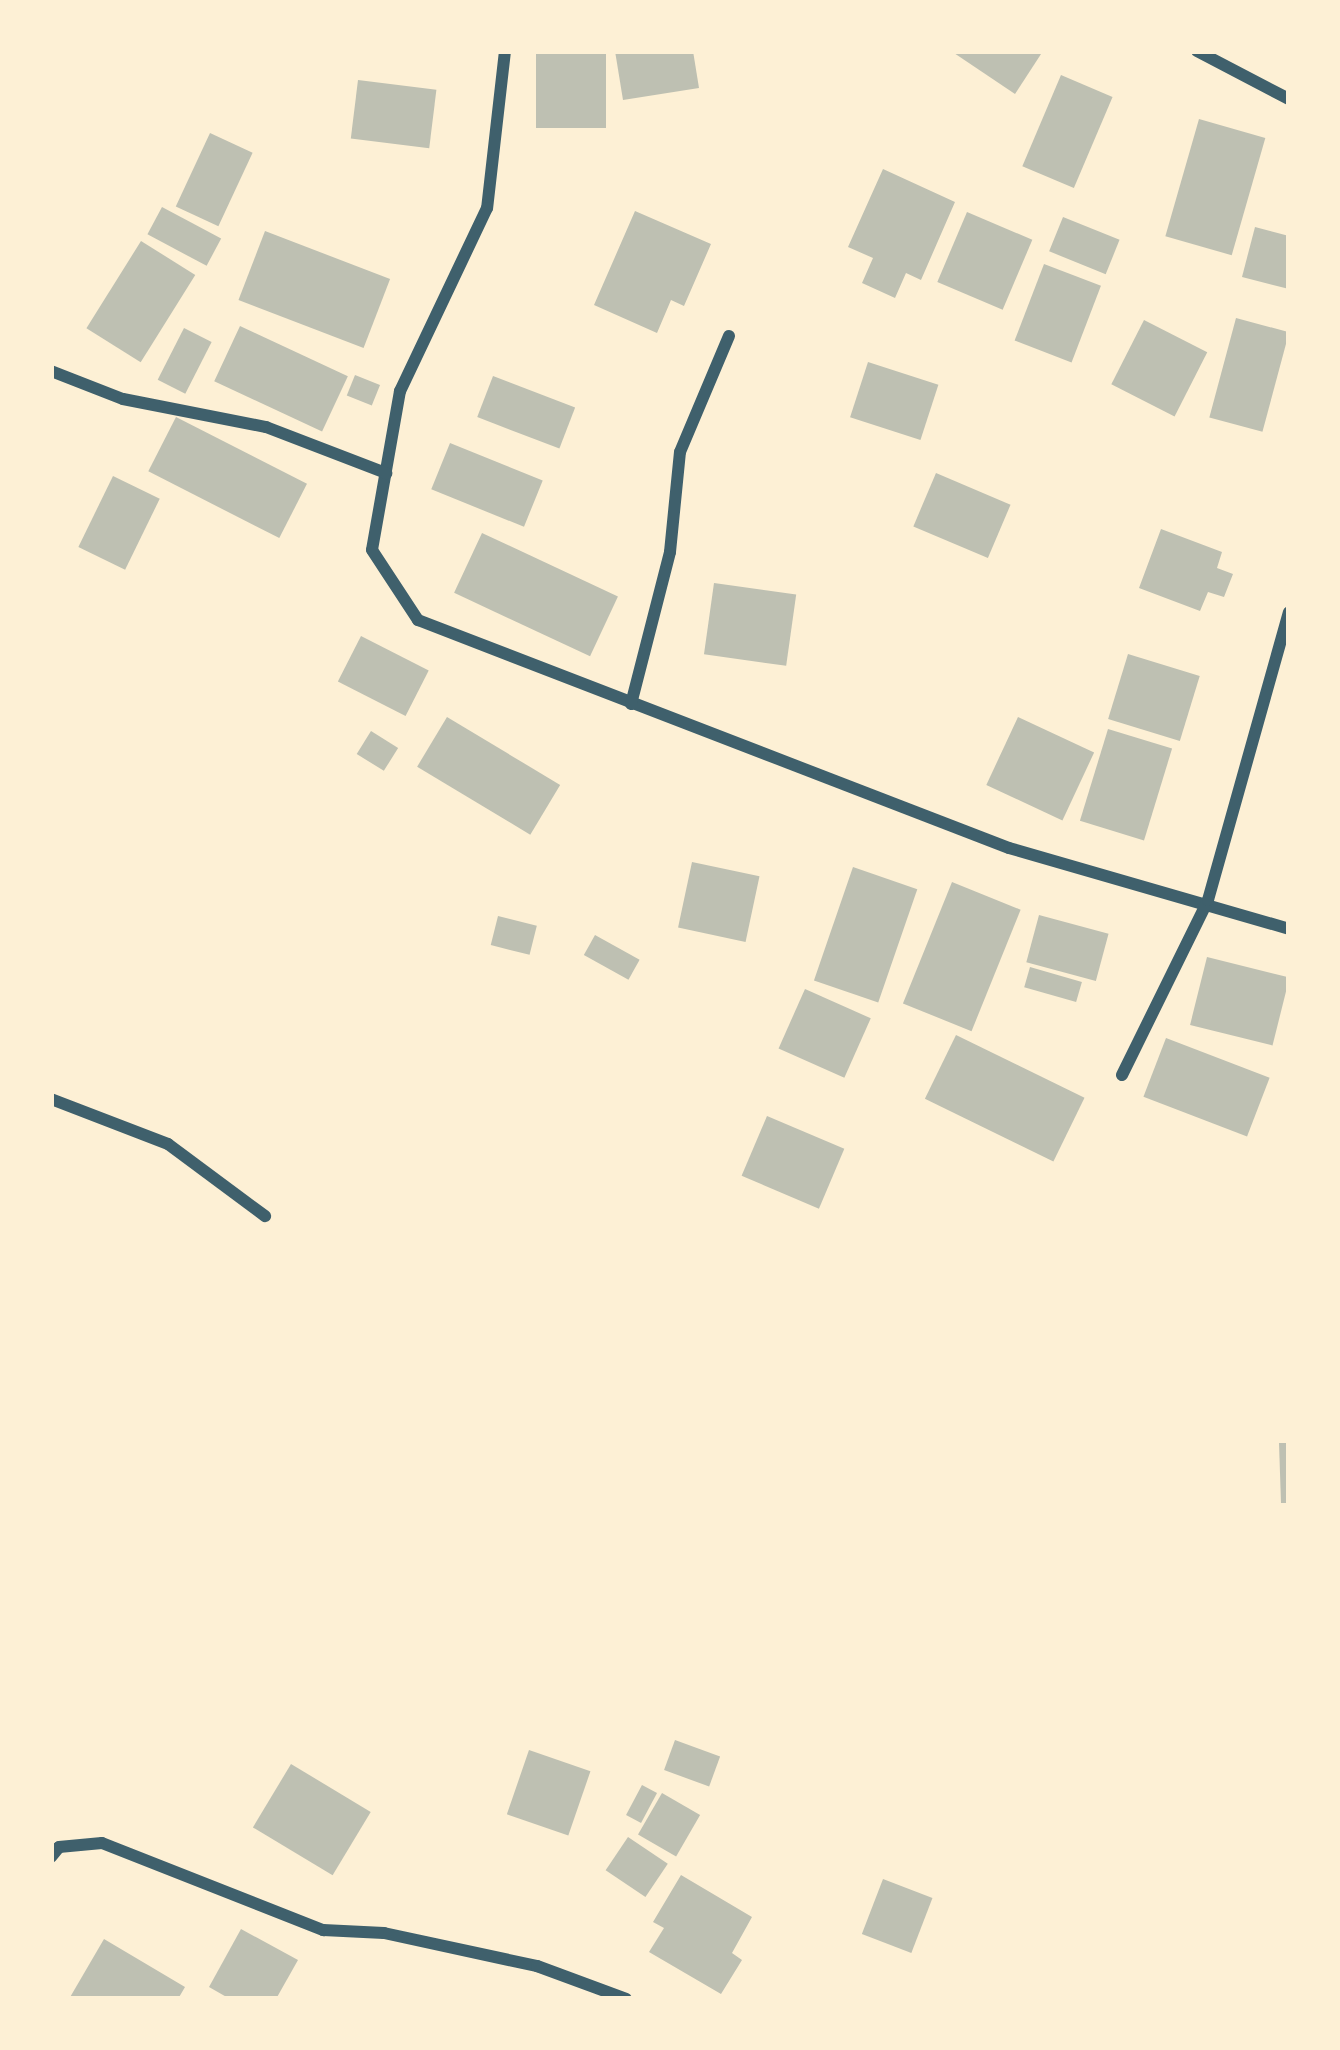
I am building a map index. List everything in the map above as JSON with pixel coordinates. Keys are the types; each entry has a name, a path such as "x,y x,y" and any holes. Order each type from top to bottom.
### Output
{"street":[{"path":"505,51 487,208 400,391 372,550 418,620 1009,848 1208,900 1289,929"},
{"path":"1197,51 1289,99"},
{"path":"631,704 659,609 680,452 729,336"},
{"path":"51,371 123,399 266,428 386,473"},
{"path":"1122,1075 1208,900 1289,612"},
{"path":"51,1099 168,1144 265,1216"},
{"path":"51,1857 59,1847 102,1843 323,1930 384,1933 537,1966 626,1999"}],"building":[{"path":"536,51 606,51 606,128 536,128"},
{"path":"615,51 693,51 699,88 623,100"},
{"path":"951,51 1043,51 1015,94"},
{"path":"1061,75 1113,97 1074,188 1022,166"},
{"path":"358,80 436,90 429,148 351,139"},
{"path":"1199,119 1265,138 1232,255 1165,236"},
{"path":"210,133 253,153 218,226 176,206"},
{"path":"883,169 955,202 921,280 906,273 895,298 862,283 873,258 848,247"},
{"path":"162,207 221,238 207,266 147,234"},
{"path":"635,211 711,244 684,306 671,300 657,333 594,305"},
{"path":"967,212 1032,240 1003,310 937,282"},
{"path":"1063,217 1120,240 1106,274 1049,251"},
{"path":"1255,227 1289,236 1289,289 1242,277"},
{"path":"265,231 390,279 364,348 238,300"},
{"path":"141,241 195,275 141,362 86,328"},
{"path":"1044,264 1101,286 1072,362 1015,341"},
{"path":"1236,318 1289,332 1262,432 1209,417"},
{"path":"1144,320 1207,352 1175,416 1111,384"},
{"path":"240,326 348,376 322,432 214,381"},
{"path":"184,328 212,342 185,394 158,380"},
{"path":"868,362 938,385 920,440 850,417"},
{"path":"355,375 380,385 372,406 347,395"},
{"path":"493,376 575,408 559,449 477,417"},
{"path":"176,417 307,484 279,538 148,471"},
{"path":"450,443 543,480 524,527 431,489"},
{"path":"936,473 1011,505 988,558 913,526"},
{"path":"113,476 160,499 125,570 78,547"},
{"path":"1161,529 1222,552 1217,568 1233,574 1224,597 1208,592 1200,611 1139,588"},
{"path":"482,533 618,596 590,656 454,593"},
{"path":"714,583 796,595 786,666 704,654"},
{"path":"361,636 429,671 406,716 338,681"},
{"path":"1128,654 1200,676 1180,741 1108,719"},
{"path":"447,717 560,785 530,835 417,767"},
{"path":"1018,717 1094,752 1062,820 986,785"},
{"path":"1108,729 1172,749 1144,840 1080,821"},
{"path":"371,731 398,748 384,771 357,754"},
{"path":"692,862 759,876 746,942 678,928"},
{"path":"853,867 917,889 878,1003 814,980"},
{"path":"952,882 1021,910 972,1031 903,1003"},
{"path":"1039,915 1109,934 1096,981 1026,962"},
{"path":"498,916 537,926 530,955 491,945"},
{"path":"595,935 640,960 628,980 584,955"},
{"path":"1207,957 1289,977 1273,1045 1190,1025"},
{"path":"1030,967 1082,982 1076,1002 1024,987"},
{"path":"805,989 871,1018 844,1078 779,1048"},
{"path":"956,1035 1085,1098 1053,1162 925,1099"},
{"path":"1166,1038 1270,1078 1247,1137 1143,1097"},
{"path":"767,1116 844,1149 819,1209 742,1176"},
{"path":"1279,1443 1289,1443 1289,1503 1281,1503"},
{"path":"675,1740 720,1756 709,1786 664,1770"},
{"path":"529,1750 590,1771 568,1835 507,1814"},
{"path":"291,1764 371,1812 333,1875 253,1827"},
{"path":"642,1785 657,1793 641,1823 626,1815"},
{"path":"662,1793 700,1815 676,1857 638,1835"},
{"path":"628,1837 668,1864 645,1897 606,1870"},
{"path":"681,1875 752,1917 732,1953 742,1960 721,1994 649,1952 664,1928 653,1922"},
{"path":"883,1879 932,1898 911,1953 862,1934"},
{"path":"241,1929 298,1960 276,1999 230,1999 209,1987"},
{"path":"104,1939 185,1987 178,1999 69,1999"}]}
